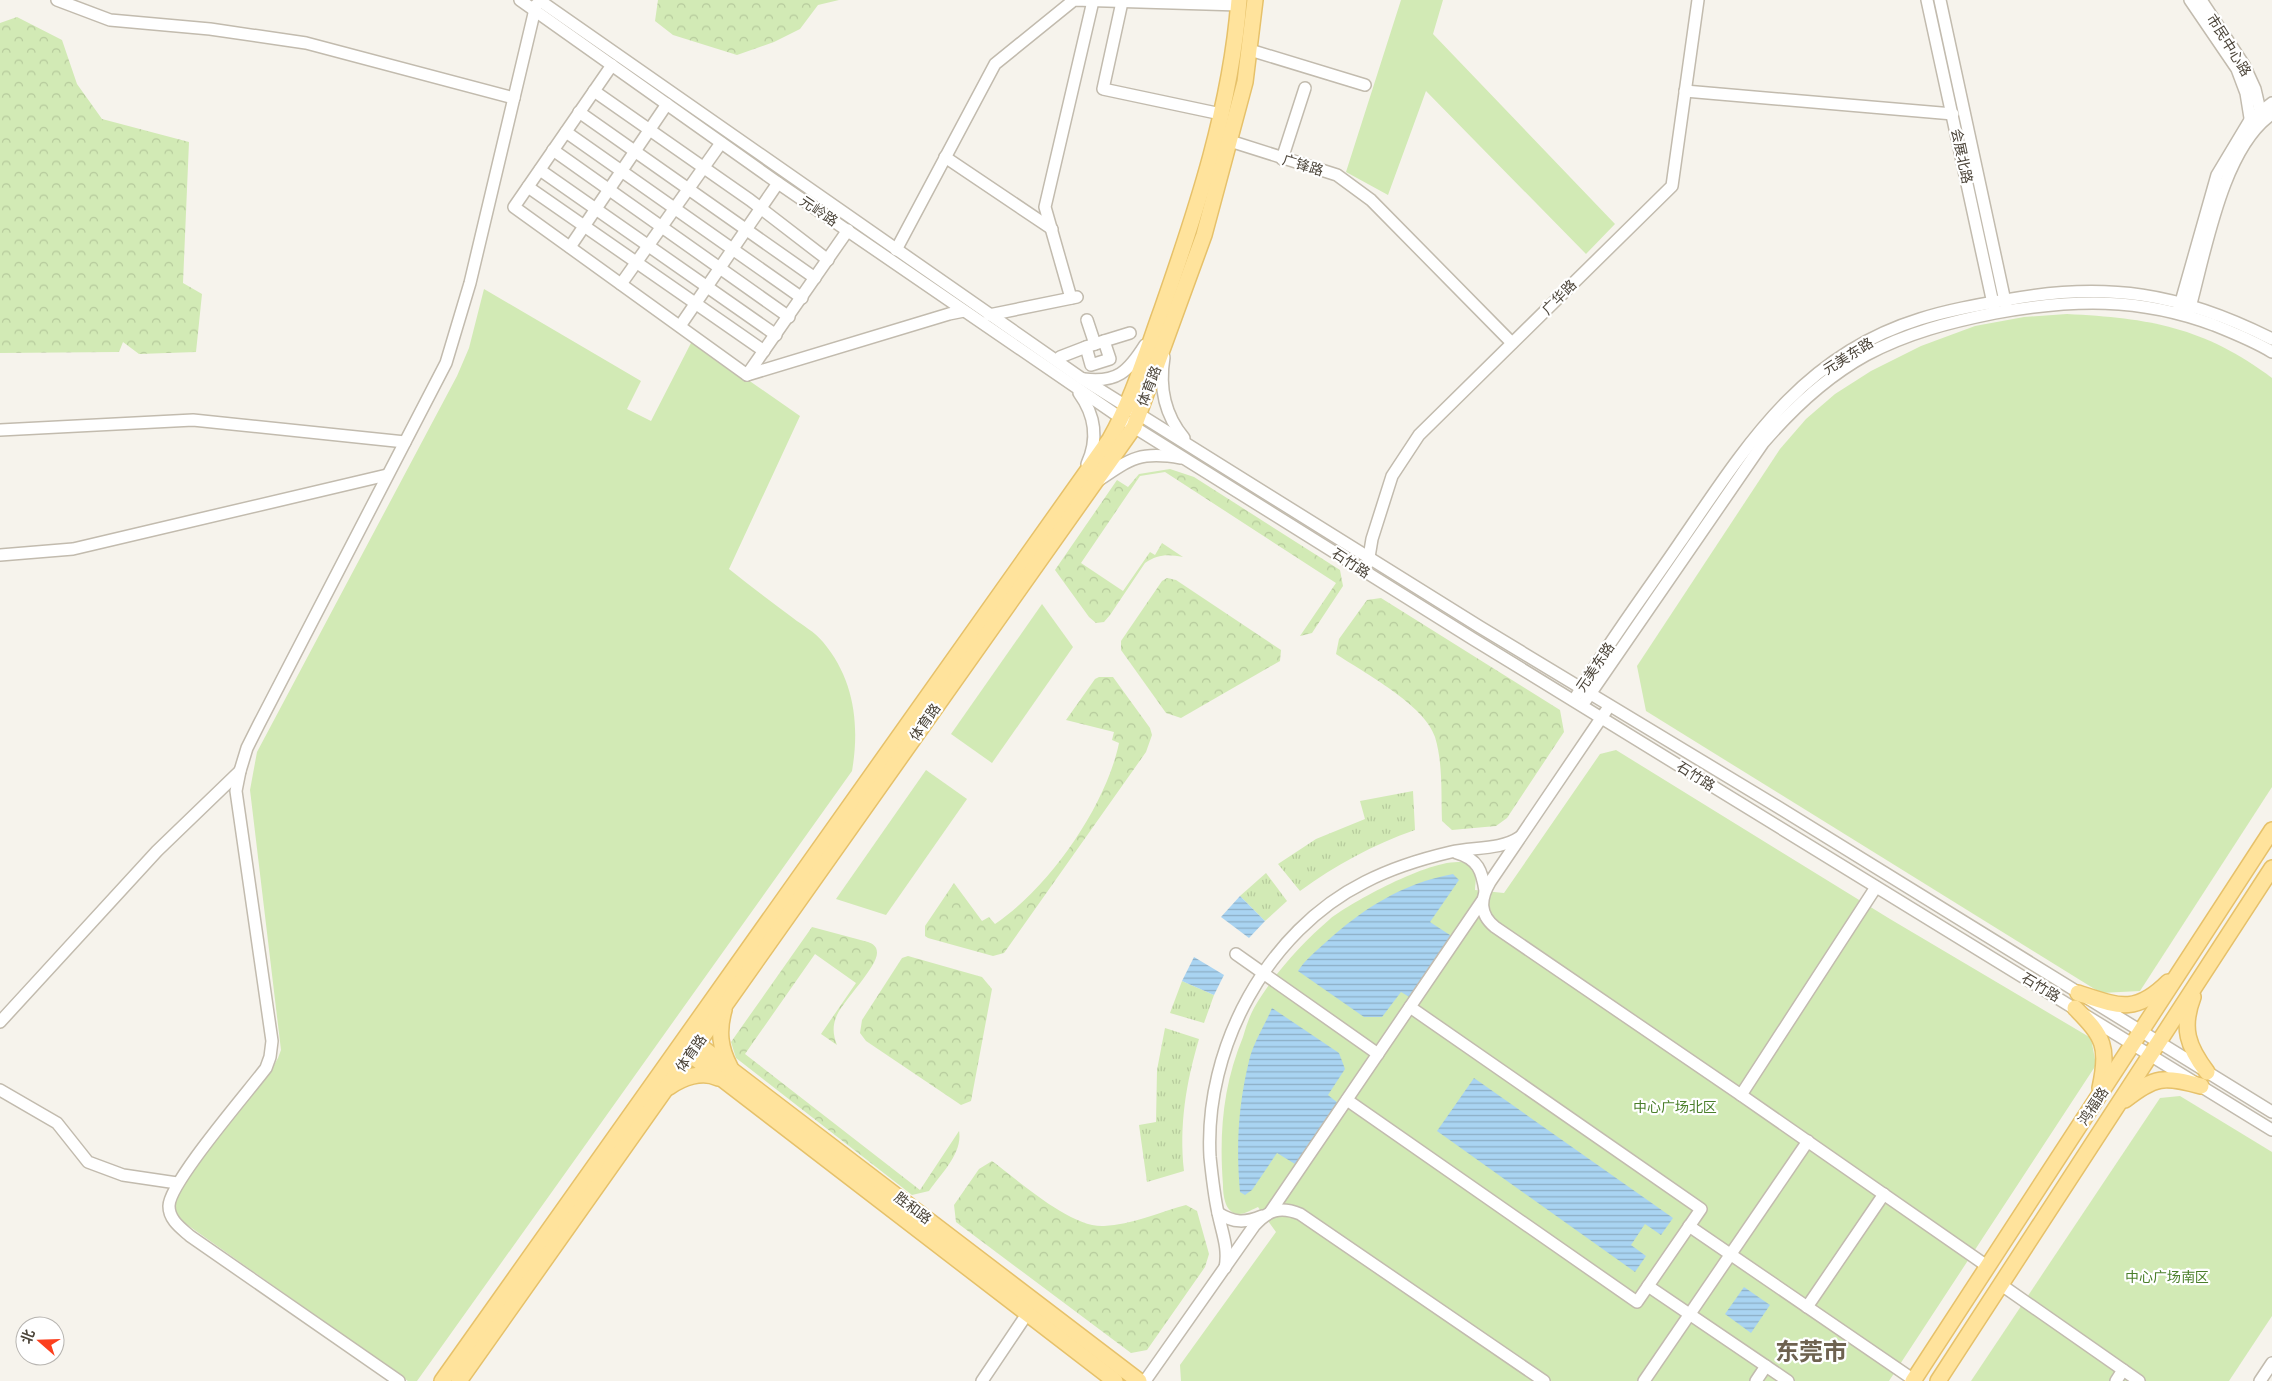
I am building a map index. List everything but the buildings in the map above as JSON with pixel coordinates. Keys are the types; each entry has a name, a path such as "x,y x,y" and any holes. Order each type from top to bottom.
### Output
{"main road":[{"name":"体育路","path":"459,1381 661,1095 688,1045 729,999 1088,480 1096,459 1130,417 1160,336 1204,235 1245,82 1255,0"},
{"name":"体育路","path":"1160,336 1230,79 1239,2"},
{"name":"体育路","path":"442,1381 688,1045 1088,480"},
{"name":"鸿福路","path":"1913,1380 2272,830"},
{"name":"鸿福路","path":"1939,1381 2000,1284 2272,868"},
{"path":"2076,1001 2137,1005 2156,994 2185,965"},
{"path":"2116,1107 2140,1088 2159,1079 2204,1079 2186,1034 2190,1007 2202,976"},
{"path":"661,1095 674,1084 690,1077 726,1075 720,1034 721,1022 729,999"},
{"path":"2076,1001 2102,1042 2104,1066 2098,1097"},
{"name":"胜和路","path":"688,1045 1027,1314 1115,1381"},
{"name":"胜和路","path":"726,1075 1138,1381"}],"street":[{"path":"57,0 110,20 210,29 306,43 514,98"},
{"name":"元岭路","path":"520,0 537,3 989,315 1078,383"},
{"path":"896,250 995,64 1074,0 1239,2"},
{"name":"广华路","path":"1366,572 1372,539 1392,476 1419,435 1672,186 1698,0"},
{"name":"会展北路","path":"1927,0 1994,308"},
{"name":"会展北路","path":"1940,0 2006,306"},
{"name":"市民中心路","path":"2190,0 2236,69 2246,93 2251,125"},
{"name":"市民中心路","path":"2201,0 2244,66 2265,116"},
{"path":"989,315 1075,297 1046,208 1093,1"},
{"path":"1122,2 1102,88 1221,114"},
{"path":"399,1381 190,1236 172,1219 169,1206 171,1195 177,1183 266,1068 270,1057 272,1041 236,791 240,771 259,724 386,475 446,363 470,283 537,3"},
{"name":"元岭路","path":"537,3 612,65 778,183 964,311 1130,417"},
{"path":"1250,50 1365,85"},
{"path":"612,65 514,207 747,375"},
{"path":"1282,159 1305,88"},
{"path":"594,91 761,209 828,260"},
{"path":"1685,91 1953,114"},
{"path":"570,247 667,104"},
{"path":"2184,309 2218,175 2251,125 2265,116 2272,104"},
{"path":"579,112 815,278"},
{"path":"566,132 802,298"},
{"name":"广锋路","path":"1230,141 1337,175 1371,200 1512,343"},
{"path":"621,284 721,143"},
{"path":"553,150 789,317"},
{"path":"945,157 1052,229"},
{"path":"540,170 776,335"},
{"path":"680,326 778,183"},
{"path":"528,187 764,351"},
{"path":"747,375 848,230"},
{"name":"元美东路","path":"1578,703 1735,462 1754,436 1790,396 1836,360 1887,333 1918,320 2006,306 2059,292 2093,291 2127,292 2242,324 2272,339"},
{"name":"元美东路","path":"2184,309 2272,352"},
{"path":"747,375 964,311"},
{"path":"1087,320 1095,344 1092,365 1110,359 1095,344"},
{"path":"1060,357 1130,332"},
{"path":"1088,480 1095,432 1092,416 1078,383 1109,380 1122,374 1160,336"},
{"path":"1160,336 1162,392 1166,410 1174,426 1191,447"},
{"path":"1102,362 1105,373"},
{"name":"石竹路","path":"1130,417 1191,447 1610,705 2076,1001"},
{"name":"石竹路","path":"1130,417 1186,459 1876,888 2076,1001 2204,1079 2272,1130"},
{"path":"0,430 193,420 405,442"},
{"path":"1088,480 1136,457 1152,454 1186,459"},
{"path":"0,555 72,549 386,475"},
{"path":"1145,1381 1225,1268 1267,1214 1347,1100 1610,705"},
{"path":"0,1022 157,852 240,771"},
{"path":"1225,1268 1227,1248 1218,1213 1210,1155 1212,1108 1217,1082 1230,1038 1252,992 1264,973 1291,939 1338,898 1365,882 1400,866 1452,852 1505,844 1522,836"},
{"path":"1452,852 1465,855 1476,862 1483,877 1484,915 1495,928 1808,1141 1987,1266"},
{"path":"1741,1095 1876,888"},
{"path":"1236,954 1378,1054"},
{"path":"1347,1100 1637,1302 1701,1209 1410,1007"},
{"name":"石竹路","path":"2204,1079 2272,1112"},
{"path":"0,1090 57,1123 88,1162 123,1175 177,1183"},
{"path":"1644,1381 1808,1141"},
{"path":"1807,1307 1884,1194"},
{"path":"1218,1213 1233,1221 1241,1222 1267,1214 1290,1210 1300,1214 1544,1381"},
{"path":"1689,1226 1913,1380"},
{"path":"2000,1284 2139,1381"},
{"path":"1648,1286 1788,1381"},
{"path":"982,1381 1027,1314"},
{"path":"2260,1381 2272,1363"},
{"path":"1756,1381 1766,1366"},
{"path":"2116,1381 2123,1370"}],"green space":[{"path":"658,0 839,0 818,5 800,29 774,42 737,55 673,35 655,21"},
{"path":"1401,0 1443,0 1433,34 1615,224 1586,254 1426,91 1388,195 1346,172"},
{"path":"17,17 62,40 77,84 102,119 189,142 183,283 202,294 196,352 139,354 123,342 119,352 0,353 0,23"},
{"path":"484,289 641,381 627,409 651,421 692,341 800,416 729,569 816,635 833,656 842,671 852,703 855,719 854,753 852,771 417,1381 408,1381 179,1219 173,1207 178,1185 268,1076 281,1050 250,790 257,752 457,376 469,348"},
{"path":"2067,314 2124,319 2175,328 2223,347 2272,378 2272,787 2140,991 2101,993 1646,711 1637,666 1780,449 1806,419 1835,394 1871,371 1921,346 1975,326 2024,317"},
{"path":"1170,469 1194,477 1340,570 1343,586 1312,633 1300,636 1336,583 1165,472 1140,476 1081,563 1123,591 1150,552 1155,555 1162,543 1183,557 1163,556 1145,563 1104,622 1096,623 1089,617 1055,570 1117,480 1128,487 1139,474"},
{"path":"1167,578 1176,580 1281,650 1280,661 1181,718 1166,713 1121,650 1121,641 1162,581"},
{"path":"1381,598 1560,710 1564,732 1507,818 1496,826 1452,830 1442,821 1438,747 1429,725 1419,713 1392,690 1336,654 1339,639 1367,600"},
{"path":"1042,604 1073,647 992,763 951,734"},
{"path":"1099,677 1113,677 1150,728 1152,735 1146,752 1004,953 993,956 928,938 925,936 925,926 954,883 982,921 989,917 995,924 1035,889 1055,868 1072,844 1102,793 1119,743 1112,740 1114,732 1066,720 1095,679"},
{"name":"中心广场北区","path":"1616,750 1890,919 2091,1038 2096,1065 1889,1381 1181,1381 1180,1365 1276,1232 1258,1207 1240,1214 1228,1208 1224,1194 1222,1166 1222,1128 1231,1073 1254,1008 1270,984 1298,949 1330,919 1358,901 1402,878 1425,869 1446,863 1463,862 1475,870 1475,890 1504,893 1600,754"},
{"path":"926,770 967,799 886,915 836,899"},
{"path":"1413,791 1415,830 1355,856 1300,891 1278,864 1316,839 1365,819 1360,801"},
{"path":"1266,873 1287,901 1265,921 1240,896"},
{"path":"812,927 868,942 877,951 876,959 872,966 837,1015 834,1030 837,1045 821,1034 856,983 815,954 745,1054 920,1190 959,1131 958,1147 950,1163 929,1191 912,1195 736,1058 731,1042"},
{"path":"908,956 982,977 992,989 971,1101 961,1105 866,1041 860,1033 862,1020 902,958"},
{"path":"1182,981 1214,995 1204,1023 1170,1013"},
{"path":"1165,1028 1199,1039 1190,1072 1183,1121 1184,1171 1147,1182 1139,1125 1156,1122 1157,1070"},
{"name":"中心广场南区","path":"2180,1096 2272,1152 2272,1316 2229,1381 1971,1381 2160,1098"},
{"path":"992,1161 1061,1212 1091,1225 1104,1226 1125,1223 1186,1205 1197,1211 1209,1254 1205,1267 1147,1350 1131,1353 956,1222 954,1205 979,1169"}],"water":[{"path":"1453,874 1459,880 1430,922 1453,937 1411,998 1401,992 1382,1017 1364,1017 1298,971 1307,959 1339,931 1384,899 1417,884"},
{"path":"1240,896 1265,921 1249,938 1221,917"},
{"path":"1194,957 1224,975 1214,995 1182,981"},
{"path":"1272,1008 1339,1053 1345,1069 1328,1095 1338,1103 1295,1164 1277,1153 1252,1190 1245,1195 1240,1192 1238,1159 1242,1094 1251,1054"},
{"path":"1474,1078 1673,1218 1661,1235 1645,1224 1631,1245 1646,1256 1635,1272 1437,1131"},
{"path":"1744,1287 1770,1305 1751,1333 1725,1314"}],"district":[{"name":"东莞市","path":"1811,1351"}]}
